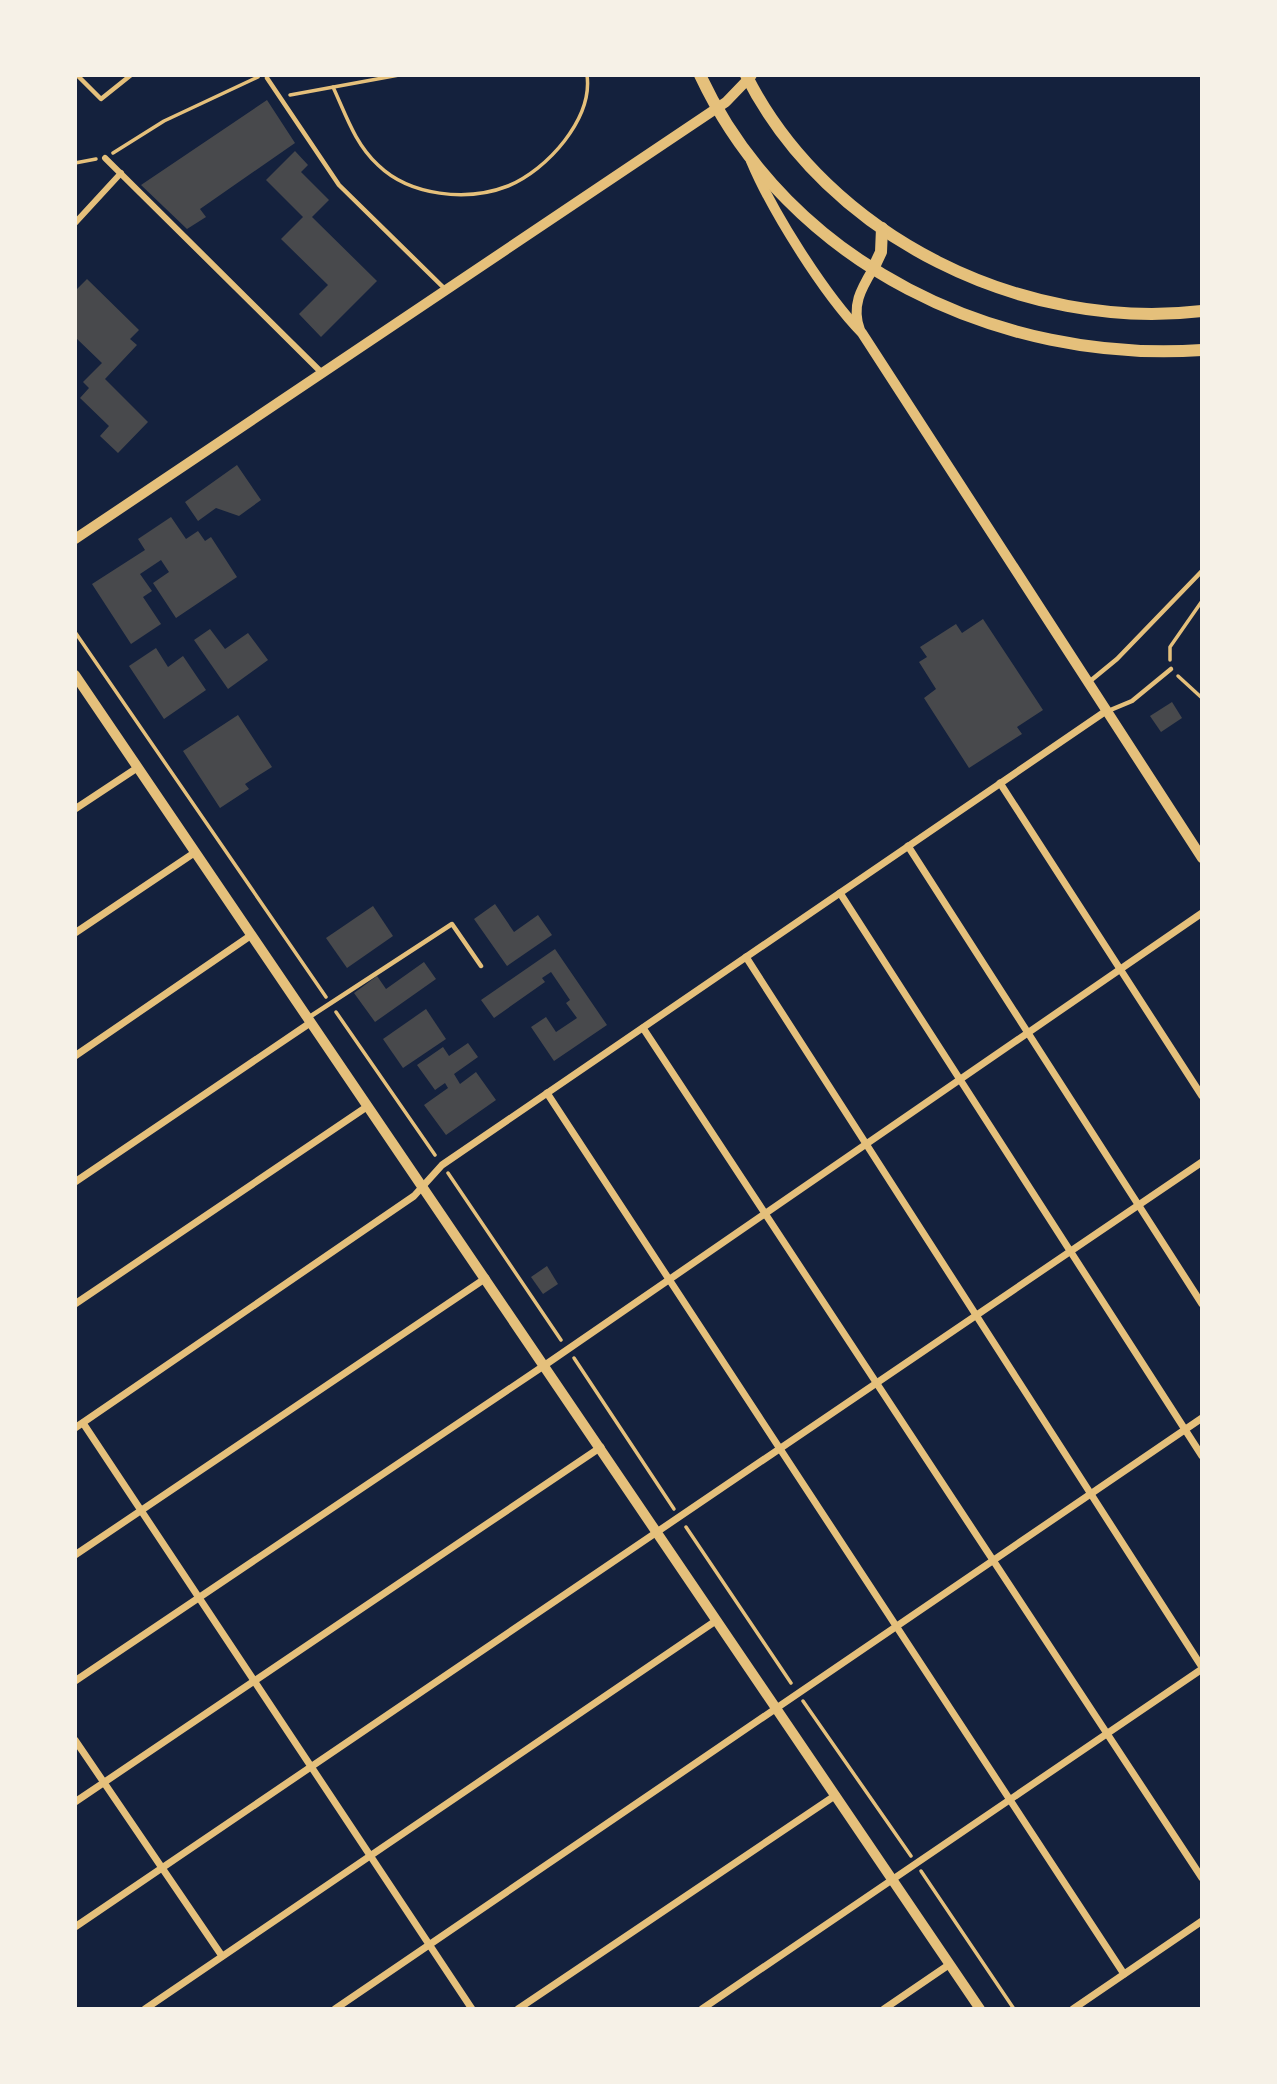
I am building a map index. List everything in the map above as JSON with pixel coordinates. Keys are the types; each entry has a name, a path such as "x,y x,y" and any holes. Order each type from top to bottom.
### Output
{"main road":[{"path":"700,75 717,108 748,154 808,218 873,269 904,288 966,317 1034,339 1107,350 1202,350"},
{"path":"749,77 764,107 801,154 840,195 881,228 964,275 1050,302 1134,313 1202,311"},
{"path":"873,269 881,252 881,228"}],"street":[{"path":"75,539 717,108 749,77"},
{"path":"748,154 779,213 834,300 862,333 1202,858"},
{"path":"105,158 322,373"},
{"path":"75,223 121,173"},
{"path":"862,333 856,308 858,297 873,269"},
{"path":"77,681 250,936 424,1185 980,2009"},
{"path":"75,1429 414,1196 442,1165 1106,711"},
{"path":"75,810 137,768"},
{"path":"1000,783 1202,1096"},
{"path":"908,846 1202,1304"},
{"path":"75,933 194,853"},
{"path":"839,893 1202,1456"},
{"path":"75,1681 545,1365 1202,912"},
{"path":"75,1056 250,936"},
{"path":"702,2009 1202,1668 746,957"},
{"path":"75,1182 309,1021"},
{"path":"642,1028 1202,1878"},
{"path":"547,1093 1124,1974"},
{"path":"75,1304 368,1106"},
{"path":"75,1927 1202,1162"},
{"path":"75,1555 486,1278"},
{"path":"335,2009 1202,1418"},
{"path":"83,1423 472,2009"},
{"path":"75,1802 601,1447"},
{"path":"145,2009 717,1620"},
{"path":"75,1740 222,1956"},
{"path":"518,2009 836,1795"},
{"path":"1073,2009 1202,1922"},
{"path":"884,2009 950,1964"}],"lane":[{"path":"77,75 101,99 131,75"},
{"path":"267,78 277,97 339,185 446,290"},
{"path":"1088,682 1117,659 1202,571"},
{"path":"1106,711 1132,701 1171,669"},
{"path":"309,1021 330,1003 452,924 481,966"}],"path":[{"path":"352,75 353,83"},
{"path":"277,97 399,75"},
{"path":"333,87 357,140 379,166 407,185 440,193 472,194 509,186 562,146 579,119 588,84 587,75"},
{"path":"75,163 105,158 164,121 255,78 267,78"},
{"path":"1202,601 1170,648 1171,669 1202,698"},
{"path":"75,632 442,1165 797,1693 1014,2009"}],"building":[{"path":"267,100 295,143 200,209 206,217 187,229 141,185"},
{"path":"295,151 308,165 301,172 329,200 312,217 377,281 321,337 299,314 328,285 281,239 303,217 266,180"},
{"path":"87,279 139,330 130,339 137,345 105,379 148,422 118,453 100,436 109,426 80,398 89,388 83,382 102,363 75,337 75,291"},
{"path":"237,465 261,500 239,516 216,508 198,521 185,502"},
{"path":"171,517 186,539 198,531 205,541 211,537 237,577 176,618 153,583 169,572 161,560 140,574 152,591 143,597 161,624 131,644 92,584 145,550 138,539"},
{"path":"983,619 1043,710 1017,727 1022,734 969,768 924,698 936,689 919,662 927,657 920,647 956,624 962,633"},
{"path":"210,629 225,649 248,633 268,660 228,689 194,640"},
{"path":"156,648 168,667 183,656 206,690 164,719 129,666"},
{"path":"1172,702 1182,718 1161,732 1150,716"},
{"path":"238,715 272,767 245,784 249,789 220,808 183,751"},
{"path":"495,904 514,932 538,915 552,935 507,966 474,919"},
{"path":"373,906 393,936 347,968 326,938"},
{"path":"555,949 607,1025 554,1061 531,1027 546,1017 556,1032 577,1018 566,1003 570,1000 551,972 542,978 545,982 494,1018 481,1000"},
{"path":"424,962 436,979 375,1022 354,993 377,976 386,989"},
{"path":"426,1009 446,1039 403,1068 383,1039"},
{"path":"468,1043 478,1057 454,1074 460,1084 476,1072 496,1100 446,1135 424,1105 448,1088 445,1083 435,1090 417,1065 443,1047 449,1056"},
{"path":"547,1266 558,1284 543,1294 531,1277"}]}
